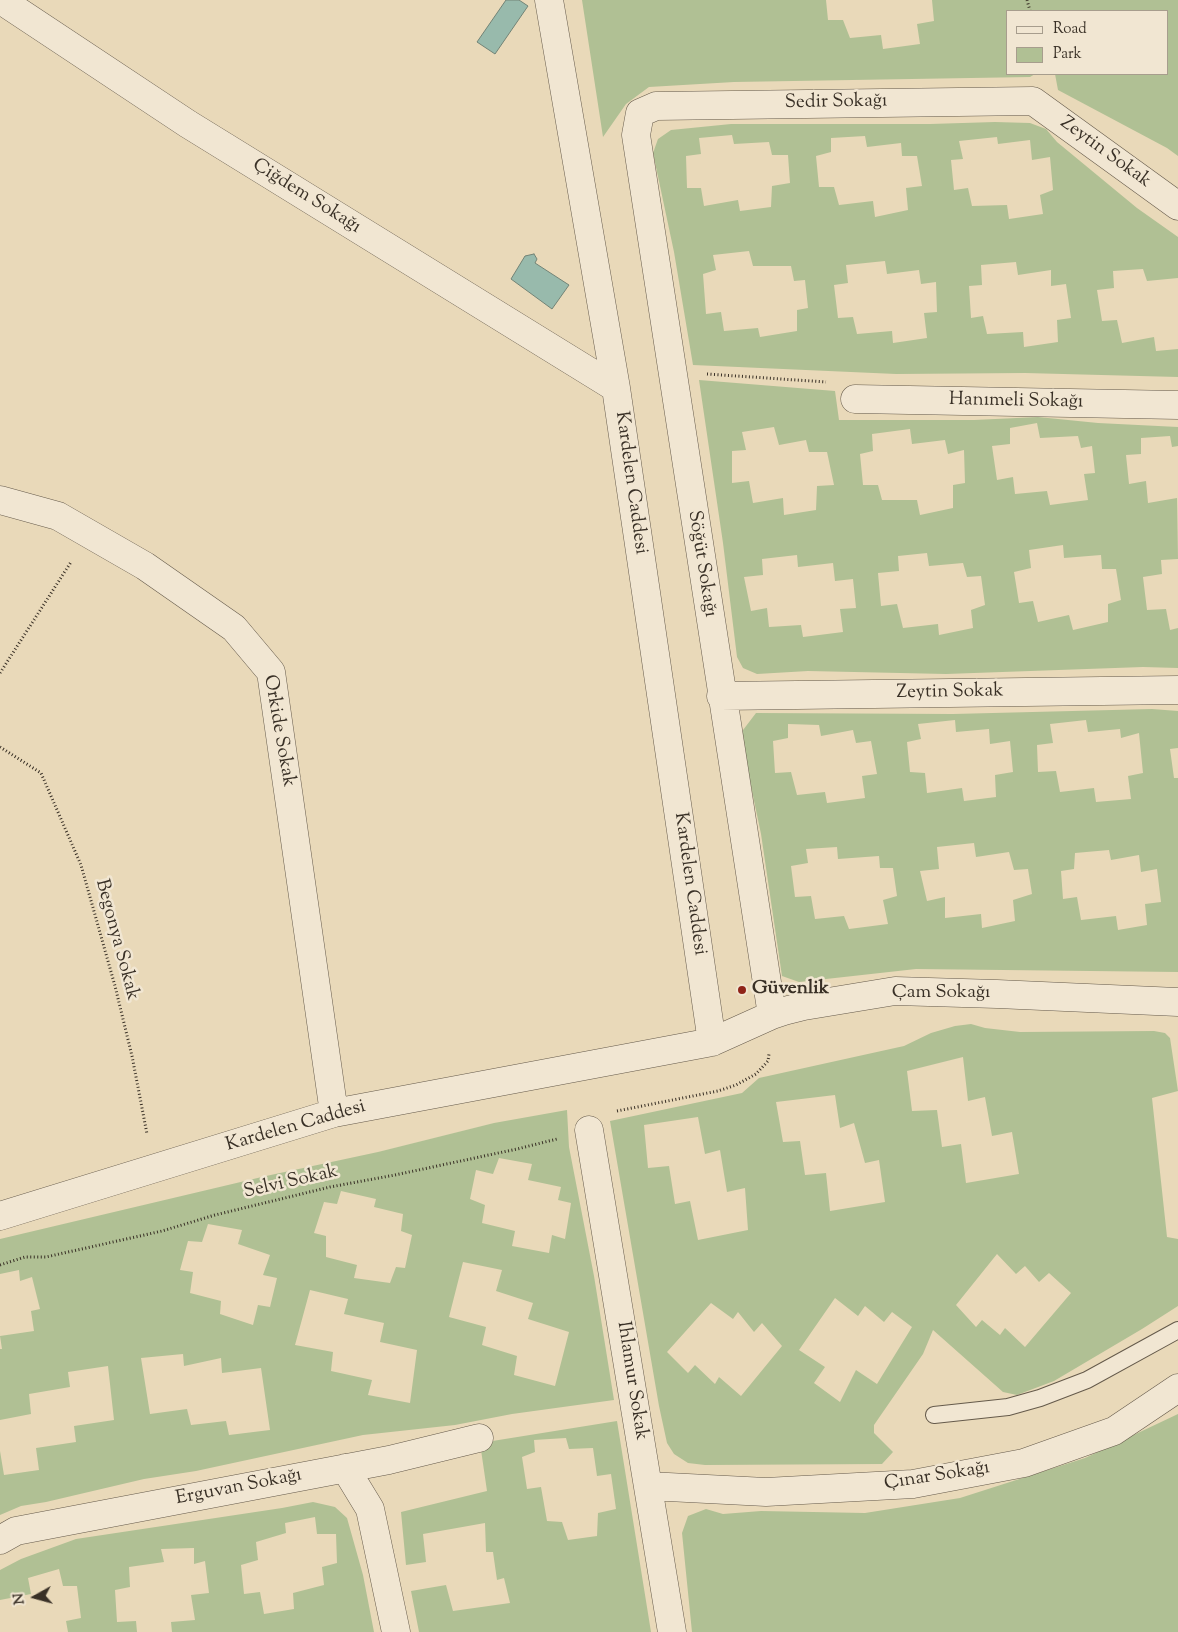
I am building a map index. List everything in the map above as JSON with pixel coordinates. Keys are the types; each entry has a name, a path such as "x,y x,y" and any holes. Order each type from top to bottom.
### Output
{"street":[{"name":"Çiğdem Sokağı","path":"1,0 188,124 616,388"},
{"name":"Kardelen Caddesi","path":"0,1216 334,1113 712,1042 616,388 549,0"},
{"name":"Sedir Sokağı","path":"640,113 656,106 1033,101"},
{"name":"Zeytin Sokak","path":"1033,101 1178,206"},
{"name":"Söğüt Sokağı","path":"640,113 636,135 721,696 772,1014"},
{"name":"Hanımeli Sokağı","path":"855,399 1178,405"},
{"name":"Orkide Sokak","path":"0,500 58,516 145,566 234,628 271,672 334,1113"},
{"name":"Zeytin Sokak","path":"721,696 1178,690"},
{"name":"Çam Sokağı","path":"712,1042 772,1014 804,1006 895,991 1178,1002"},
{"name":"Ihlamur Sokak","path":"589,1130 672,1632"},
{"name":"Çınar Sokağı","path":"648,1486 766,1492 913,1484 1024,1463 1114,1431 1178,1388"},
{"name":"Erguvan Sokağı","path":"0,1540 16,1531 389,1460 480,1438"},
{"path":"346,1468 370,1509 396,1632"}],"lane":[{"path":"934,1415 1008,1407 1040,1398 1087,1380 1178,1330"}],"path":[{"path":"672,377 697,373 837,382 855,399"},
{"path":"0,673 88,534"},
{"name":"Begonya Sokak","path":"0,747 41,773 81,865 115,986 132,1056 154,1169"},
{"path":"589,1130 607,1113 718,1091 736,1085 756,1074 768,1061 772,1014"},
{"name":"Selvi Sokak","path":"0,1265 25,1257 46,1258 162,1231 330,1187 517,1149 589,1130"}],"green space":[{"path":"582,0 826,0 828,20 843,20 850,38 881,35 883,49 920,44 917,24 934,21 932,0 1178,0 1178,156 1167,148 1058,90 1055,75 1168,75 1168,10 1006,10 1006,75 1033,75 1030,77 734,82 649,87 626,104 603,137"},
{"path":"1030,123 1046,129 1057,142 1137,208 1178,237 1178,278 1147,281 1143,269 1113,271 1114,288 1097,290 1102,321 1117,320 1122,343 1154,337 1156,351 1178,349 1178,377 1025,373 896,374 693,365 674,252 653,153 658,139 671,130 731,124","holes":["732,135 734,144 769,142 772,155 788,155 790,183 772,186 771,207 740,211 738,200 704,206 701,188 687,188 686,156 701,154 699,138","865,136 867,147 901,143 902,156 917,156 922,186 906,188 908,210 875,217 873,201 839,205 834,187 819,187 816,156 831,152 831,138","997,137 998,144 1030,140 1032,160 1050,157 1053,190 1040,195 1043,214 1009,219 1007,205 972,206 968,188 954,190 951,160 963,159 959,141","749,251 753,266 791,266 794,281 805,280 808,308 797,310 797,331 760,337 758,328 724,331 721,312 706,314 703,274 716,270 713,255","885,261 887,274 919,270 921,284 936,282 937,312 924,313 927,338 893,343 892,331 857,334 853,317 838,318 834,285 848,283 846,265","1016,262 1018,275 1051,270 1051,286 1066,284 1071,318 1057,320 1058,342 1024,347 1023,332 987,334 983,316 971,318 969,286 982,285 981,265"]},
{"path":"699,380 835,391 839,420 974,420 1038,417 1098,423 1178,427 1178,446 1172,447 1170,436 1141,438 1141,454 1126,455 1129,484 1146,481 1148,503 1177,498 1178,559 1161,560 1162,574 1143,577 1147,610 1166,609 1170,630 1178,628 1178,668 1143,667 946,674 808,671 757,674 743,668 737,657 723,543","holes":["1037,423 1040,438 1078,436 1081,448 1092,446 1095,473 1084,474 1088,500 1050,505 1047,491 1015,494 1013,477 997,480 992,446 1010,444 1010,428","774,427 779,445 806,440 809,452 827,452 834,485 817,486 816,510 784,515 783,498 753,503 749,481 732,483 732,451 746,450 742,432","910,429 912,444 945,440 948,454 964,450 965,483 953,485 953,508 920,515 917,500 882,500 878,485 863,485 860,454 873,451 872,434","1063,545 1064,558 1101,555 1102,569 1116,569 1121,600 1108,604 1108,622 1073,630 1069,615 1038,622 1033,601 1019,603 1014,572 1031,568 1029,550","927,553 929,566 963,563 967,577 981,576 985,605 971,610 973,628 939,635 938,624 903,628 897,604 881,606 878,573 899,571 898,556","797,555 798,567 833,563 835,581 853,579 856,608 840,609 843,632 803,637 801,625 769,627 767,608 751,611 744,577 763,575 762,559"]},
{"path":"1152,709 1178,711 1178,748 1170,749 1174,778 1178,778 1178,972 916,969 799,982 782,976 761,834 740,734 756,713 953,714","holes":["955,720 956,732 989,729 990,744 1010,741 1013,772 995,775 996,797 964,801 962,788 927,793 925,773 910,772 907,742 921,739 918,724","1086,720 1088,732 1120,729 1121,738 1139,733 1143,773 1128,776 1131,799 1096,802 1094,788 1060,792 1056,771 1038,772 1037,745 1053,743 1050,724","788,724 819,725 821,736 853,730 856,743 871,741 877,774 862,776 865,798 827,803 825,792 797,795 791,772 775,773 773,741 788,738","974,843 976,857 1009,852 1014,870 1028,869 1032,894 1013,900 1015,921 982,928 981,914 945,918 945,897 927,901 920,871 939,869 937,847","837,847 838,859 879,856 880,868 893,868 897,896 883,900 888,924 849,929 844,916 815,919 811,896 795,897 791,866 808,863 806,849","1109,850 1111,860 1139,855 1141,872 1157,869 1161,902 1145,904 1147,925 1118,930 1116,916 1081,920 1077,897 1063,899 1061,871 1074,869 1075,853"]},
{"path":"971,1024 985,1028 1020,1032 1154,1031 1165,1033 1170,1038 1178,1091 1152,1098 1167,1237 1178,1239 1178,1306 1054,1381 1017,1395 1003,1392 933,1330 923,1354 874,1425 874,1433 893,1452 882,1464 705,1465 688,1463 674,1454 667,1443 610,1121 742,1093 759,1078 904,1046 931,1033 955,1026","holes":["963,1057 968,1101 985,1097 992,1136 1012,1132 1019,1174 966,1183 961,1144 942,1147 937,1110 912,1111 907,1071","835,1095 840,1128 854,1123 865,1163 879,1160 885,1202 830,1211 826,1173 805,1175 800,1141 783,1142 776,1102","698,1117 705,1154 720,1150 727,1192 745,1188 748,1230 698,1240 690,1201 675,1204 669,1166 648,1168 644,1125","997,1254 1016,1274 1025,1266 1039,1282 1049,1273 1071,1293 1025,1347 1005,1328 1000,1335 982,1320 976,1327 956,1305","835,1298 858,1316 865,1306 884,1322 892,1312 912,1327 877,1384 856,1370 840,1402 814,1383 825,1367 799,1350","711,1303 733,1319 738,1312 754,1332 762,1323 782,1346 741,1396 719,1377 715,1384 695,1365 688,1373 667,1352"]},
{"path":"567,1110 569,1147 594,1276 614,1400 512,1414 455,1425 363,1435 21,1506 0,1515 0,1451 4,1475 39,1470 36,1448 76,1442 74,1426 114,1420 108,1366 68,1372 70,1387 29,1394 31,1414 0,1420 0,1349 2,1349 0,1336 34,1331 31,1311 40,1309 32,1277 20,1281 19,1270 0,1274 0,1239 266,1176 378,1152 494,1123","holes":["499,1158 532,1164 528,1180 561,1187 558,1200 571,1203 565,1239 552,1235 549,1253 512,1246 515,1231 482,1223 485,1205 470,1199 476,1170 493,1174","341,1191 376,1199 374,1207 403,1214 401,1231 412,1235 405,1268 396,1267 390,1283 354,1278 357,1265 326,1257 326,1236 314,1233 324,1202 337,1204","208,1224 242,1230 238,1244 270,1255 263,1275 277,1278 270,1307 258,1305 253,1325 220,1314 221,1301 190,1293 193,1272 180,1270 188,1241 202,1242","463,1262 502,1270 496,1291 533,1303 528,1319 569,1332 555,1386 514,1375 517,1356 482,1345 486,1327 449,1317","310,1290 348,1299 344,1314 384,1323 380,1342 417,1350 410,1403 368,1395 372,1380 331,1371 333,1352 295,1345","183,1354 184,1366 221,1358 222,1373 261,1368 270,1430 229,1435 226,1421 191,1425 187,1409 150,1414 141,1358"]},
{"path":"1178,1414 1178,1632 692,1632 682,1533 688,1516 706,1509 723,1514 761,1511 865,1513 960,1498 1085,1458"},
{"path":"617,1421 651,1632 419,1632 411,1591 446,1585 453,1611 510,1603 504,1578 497,1580 493,1552 486,1552 485,1523 423,1534 426,1562 406,1565 401,1512 487,1491 480,1443","holes":["566,1438 569,1449 593,1448 597,1476 611,1474 616,1509 598,1513 597,1536 568,1540 562,1522 547,1521 541,1487 527,1489 522,1457 535,1452 534,1440"]},
{"path":"313,1502 335,1507 347,1518 363,1575 374,1632 172,1632 171,1622 195,1620 191,1595 209,1593 205,1561 194,1564 194,1548 161,1549 164,1562 129,1567 130,1587 115,1590 117,1622 136,1621 137,1632 68,1632 66,1621 81,1618 77,1586 63,1586 59,1569 28,1578 31,1594 0,1600 0,1570 21,1559 76,1539","holes":["315,1517 317,1534 336,1534 337,1563 322,1567 324,1585 293,1593 294,1609 264,1614 260,1592 244,1594 241,1565 258,1560 256,1542 286,1533 285,1523"]}],"shaded area":[{"path":"506,0 519,0 528,6 495,54 477,42"},
{"path":"534,254 537,259 535,263 569,285 552,309 511,279 525,256"}],"place":[{"name":"Güvenlik","path":"742,990"}]}
